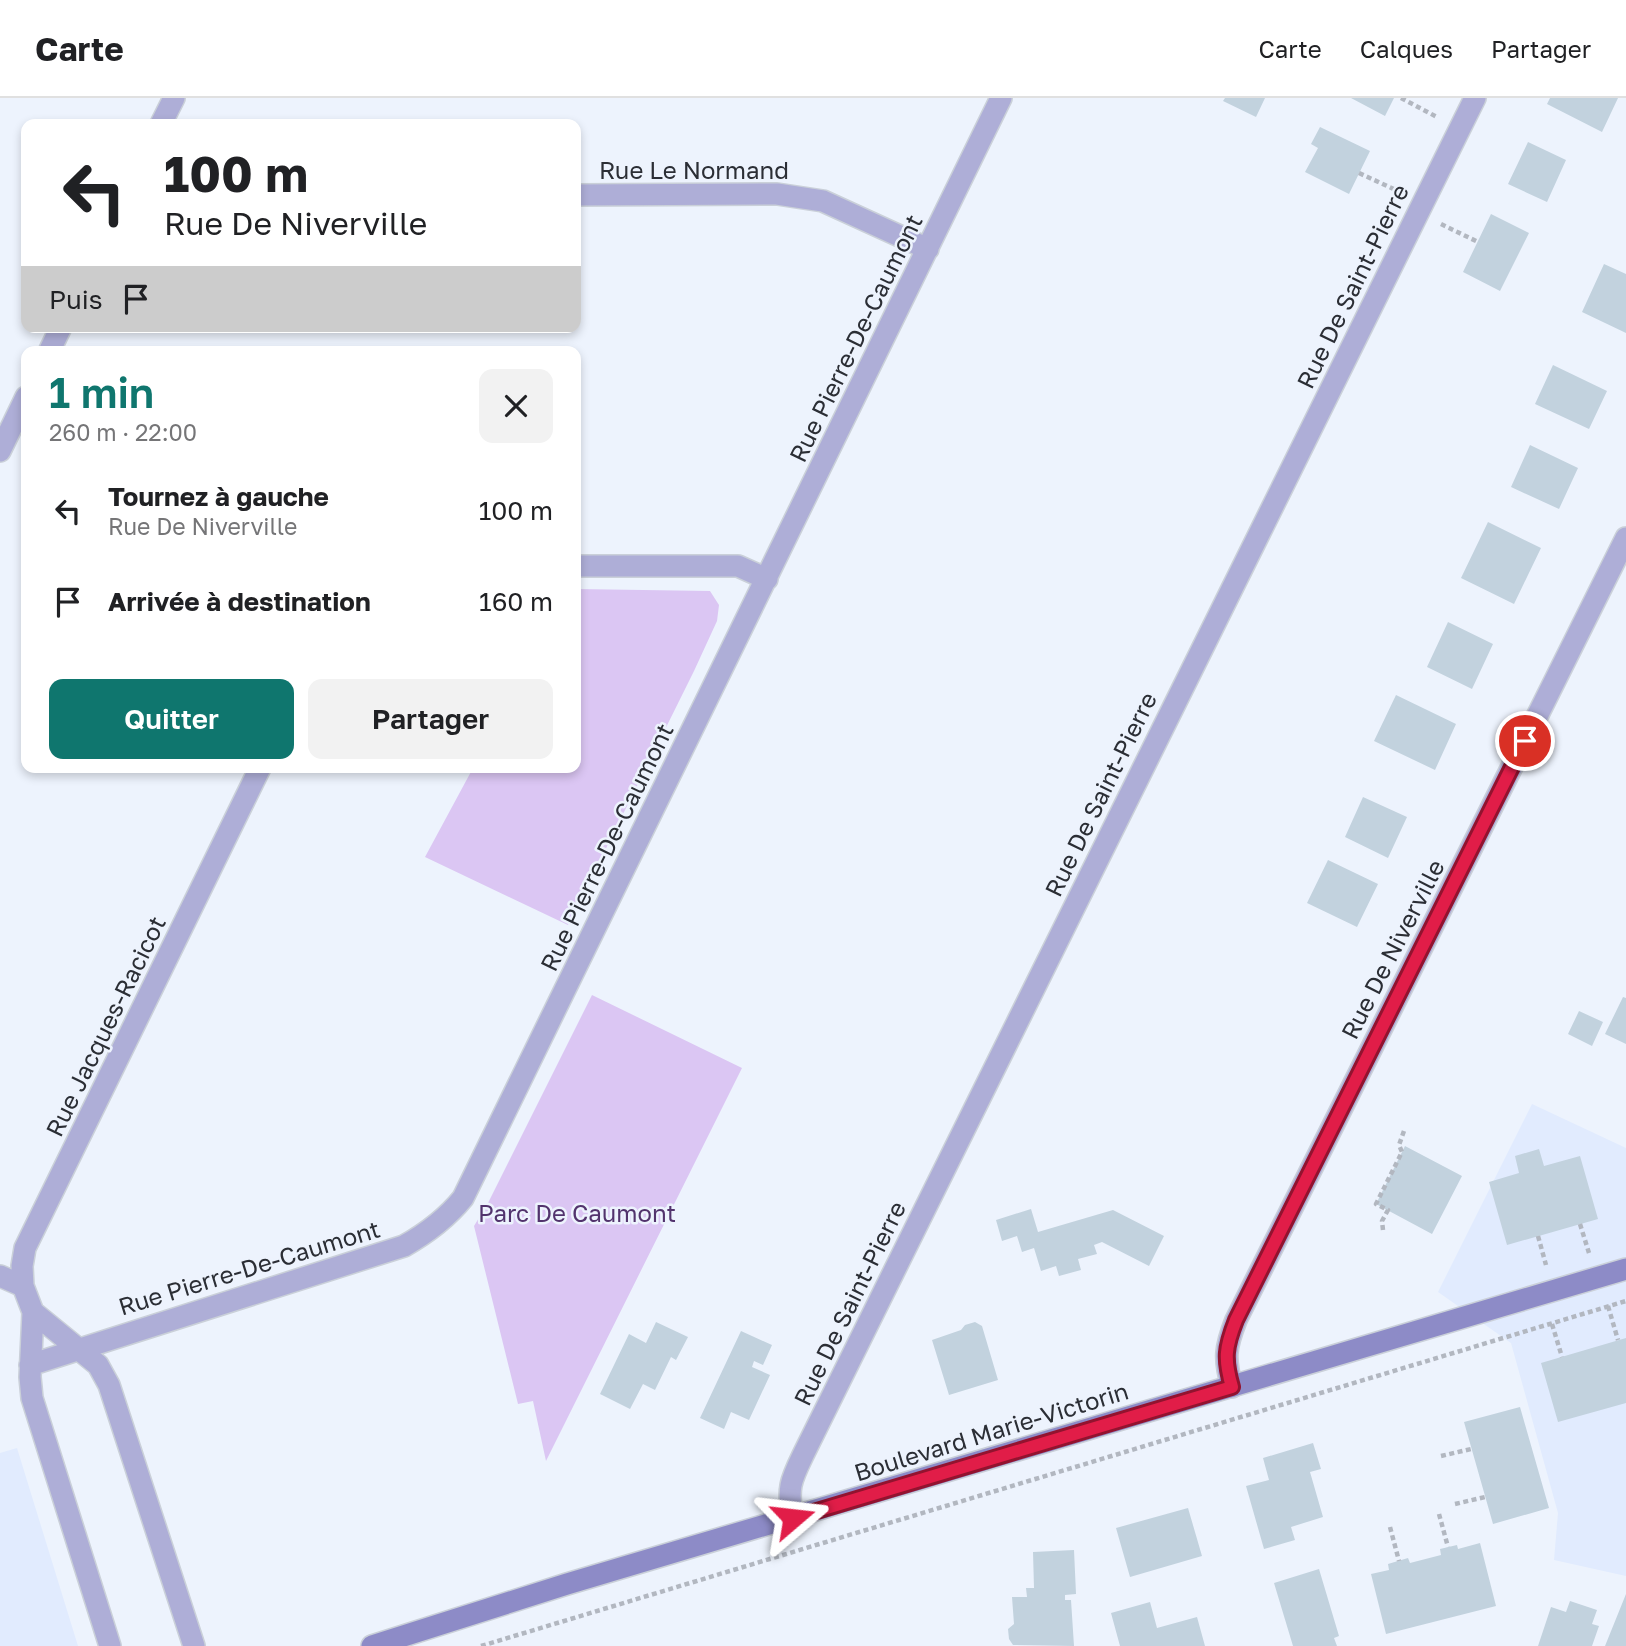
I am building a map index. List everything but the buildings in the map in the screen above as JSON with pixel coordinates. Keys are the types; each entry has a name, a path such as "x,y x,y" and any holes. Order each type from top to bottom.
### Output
{"street":[{"path":"164,119 174,98"},
{"name":"Rue Pierre-De-Caumont","path":"30,1365 404,1247 428,1233 463,1198 1001,98"},
{"name":"Rue De Saint-Pierre","path":"793,1518 788,1497 792,1478 1475,98"},
{"name":"Rue Le Normand","path":"581,195 800,196 823,201 928,248"},
{"path":"0,451 21,407"},
{"name":"Rue De Niverville","path":"1232,1387 1225,1362 1228,1340 1236,1320 1626,538"},
{"path":"581,566 738,566 767,579"},
{"name":"Rue Jacques-Racicot","path":"110,1646 32,1398 30,1365 33,1312 23,1286 25,1248 258,773"},
{"name":"Boulevard Marie-Victorin","path":"372,1646 567,1584 1626,1269"},
{"path":"0,1276 23,1286"},
{"name":"Rue Jacques-Racicot","path":"33,1312 99,1365 109,1385 194,1646"}],"path":[{"path":"1401,98 1437,117"},
{"path":"1359,173 1400,192"},
{"path":"1439,223 1478,242"},
{"path":"1383,1230 1382,1221 1388,1210 1376,1204 1402,1152 1399,1145 1404,1131"},
{"path":"1580,1224 1589,1252"},
{"path":"1538,1236 1546,1265"},
{"path":"481,1646 1626,1301"},
{"path":"1608,1306 1618,1340"},
{"path":"1552,1324 1562,1357"},
{"path":"1441,1456 1471,1449"},
{"path":"1455,1504 1485,1497"},
{"path":"1439,1514 1448,1547"},
{"path":"1390,1527 1399,1561"}],"shaded area":[{"path":"1532,1104 1626,1148 1626,1576 1554,1560 1558,1513 1511,1343 1438,1292"},
{"path":"17,1448 78,1646 0,1646 0,1453"}],"green space":[{"path":"581,589 710,591 719,605 717,621 568,925 425,857 470,773 581,773"},
{"name":"Parc De Caumont","path":"592,995 742,1068 546,1461 533,1401 518,1404 474,1226"}],"route":[{"path":"793,1518 1232,1387 1225,1362 1228,1340 1236,1320 1525,741"}]}
